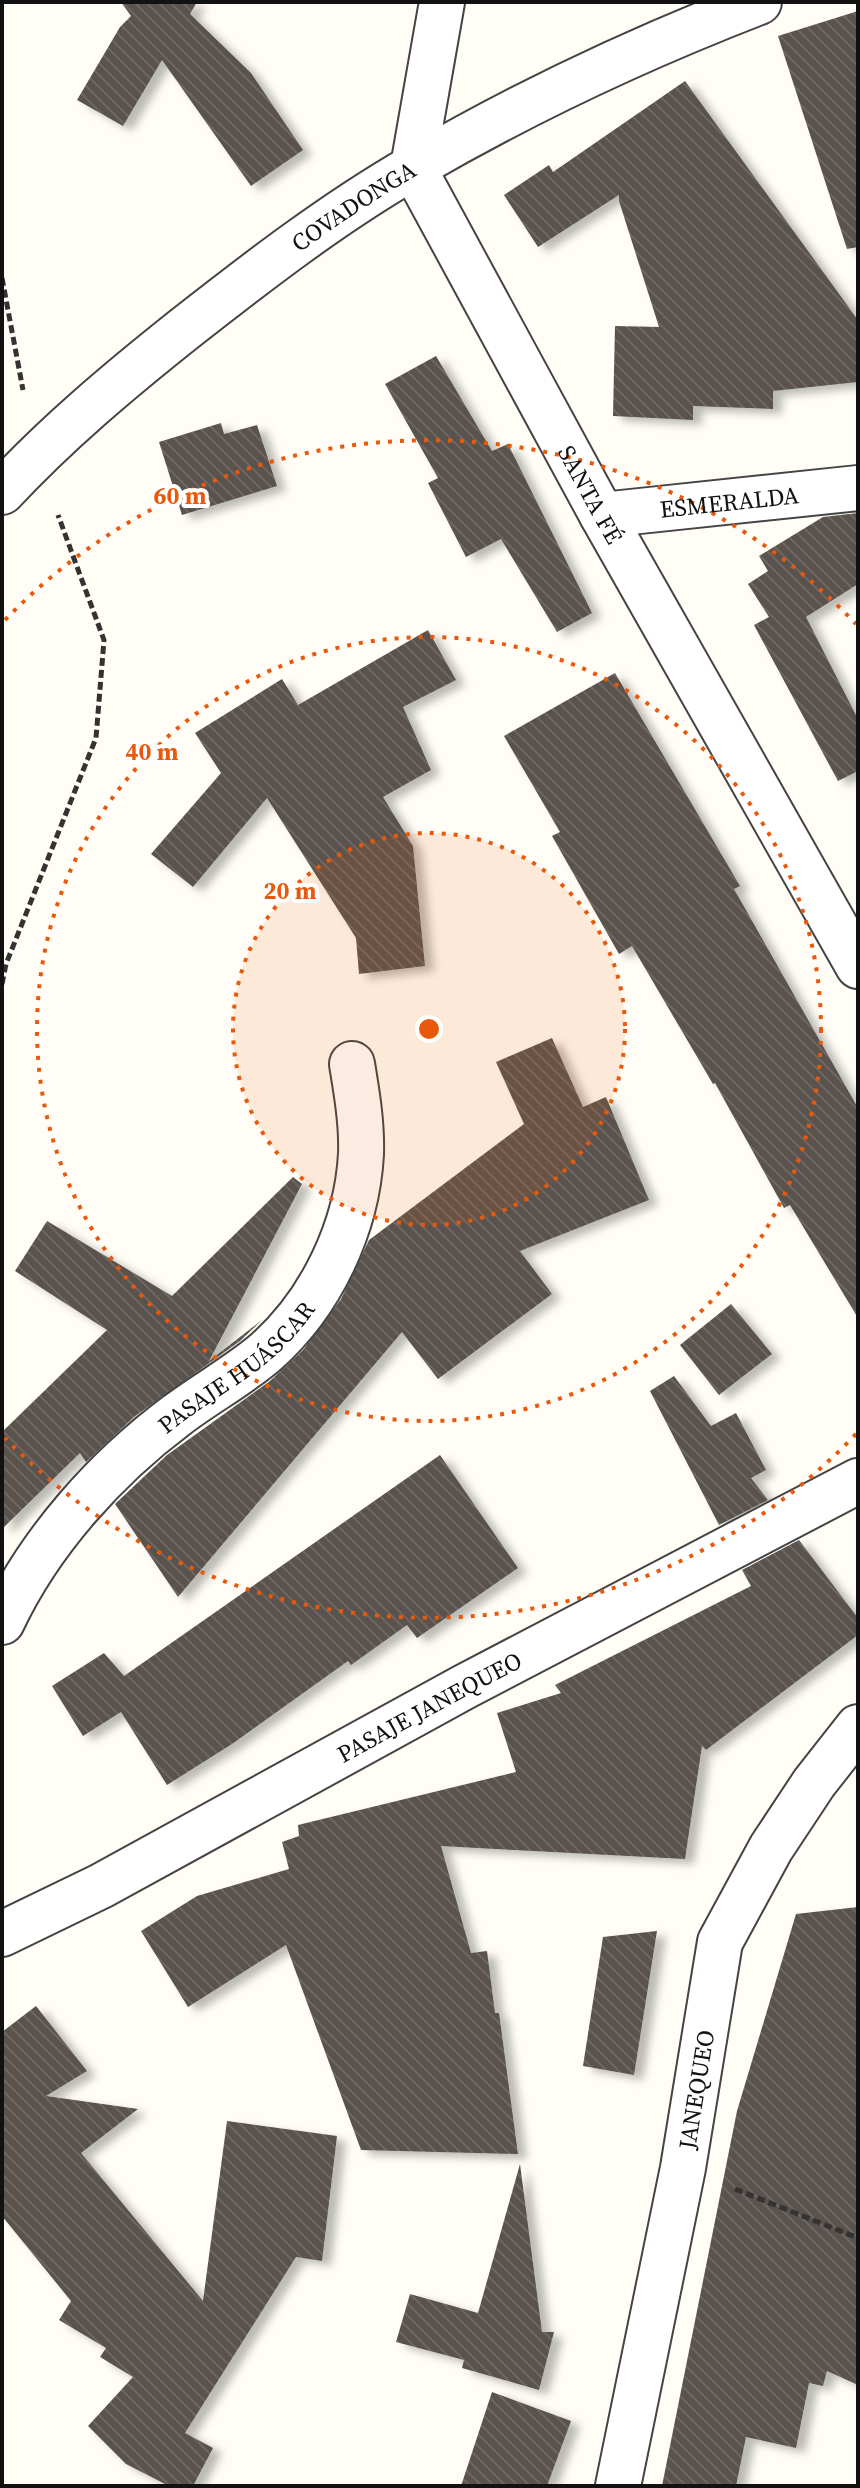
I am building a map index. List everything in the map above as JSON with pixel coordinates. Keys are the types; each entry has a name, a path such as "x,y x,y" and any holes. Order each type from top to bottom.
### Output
{"street":[{"path":"413,167 442,2"},
{"name":"COVADONGA","path":"2,492 36,455 133,369 322,226 413,167 502,117 595,71 759,2"},
{"name":"SANTA FÉ","path":"413,167 602,515 858,966"},
{"name":"ESMERALDA","path":"602,515 858,488"},
{"name":"PASAJE HUÁSCAR","path":"2,1622 38,1560 73,1513 122,1461 165,1424 235,1376 268,1349 298,1317 322,1282 341,1243 355,1200 361,1155 360,1110 352,1064"},
{"name":"PASAJE JANEQUEO","path":"2,1934 101,1886 464,1687 858,1481"},
{"name":"JANEQUEO","path":"618,2486 683,2168 720,1942 771,1848 814,1783 858,1727"}],"path":[{"path":"2,278 36,455 104,640 96,738 6,964 2,984"},
{"path":"683,2168 858,2238"}],"building":[{"path":"121,2 197,2 190,14 251,73 303,150 251,186 162,60 123,126 77,100 120,27 131,16"},
{"path":"858,11 858,247 847,249 778,36"},
{"path":"685,81 858,320 858,382 773,391 773,409 693,406 693,420 613,416 615,326 659,327 619,195 538,247 504,195 549,165 553,172"},
{"path":"436,356 492,451 508,444 592,613 557,632 501,539 466,557 428,483 438,478 385,384"},
{"path":"221,423 224,434 257,425 277,486 182,515 159,442"},
{"path":"858,513 858,584 806,617 858,719 858,771 838,781 754,625 769,617 748,584 768,571 759,556 823,517"},
{"path":"428,630 456,680 403,707 431,770 383,797 413,846 425,966 359,974 356,938 267,798 193,887 151,854 221,773 195,733 282,679 298,705"},
{"path":"615,673 740,886 734,889 858,1108 858,1318 790,1205 784,1208 715,1083 632,946 619,954 552,836 560,832 504,736"},
{"path":"552,1038 583,1107 606,1097 649,1200 520,1251 552,1294 438,1379 402,1332 178,1597 115,1504 167,1455 270,1381 303,1350 341,1299 369,1240 524,1124 496,1062"},
{"path":"293,1177 302,1184 209,1361 262,1320 240,1341 135,1416 86,1462 80,1453 2,1529 2,1432 107,1330 15,1271 47,1221 172,1296"},
{"path":"731,1304 772,1354 719,1395 680,1345"},
{"path":"674,1376 711,1426 736,1413 766,1470 751,1478 768,1500 719,1525 650,1391"},
{"path":"440,1455 518,1568 417,1638 407,1625 351,1665 348,1661 232,1744 167,1785 121,1712 83,1736 52,1686 104,1653 124,1676"},
{"path":"799,1540 858,1618 858,1635 706,1750 702,1746 685,1859 441,1846 471,1953 487,1951 495,2013 499,2013 518,2154 361,2150 286,1945 188,2007 141,1931 197,1896 289,1869 282,1842 299,1836 298,1825 516,1772 497,1713 561,1693 555,1685 751,1586 742,1570"},
{"path":"858,1907 858,2385 827,2371 823,2386 809,2383 796,2448 746,2437 736,2486 662,2486 737,2111 796,1914"},
{"path":"657,1931 634,2075 583,2066 603,1937"},
{"path":"36,2006 87,2071 46,2096 138,2109 81,2153 203,2301 227,2121 337,2136 322,2261 296,2257 185,2433 213,2448 193,2486 169,2486 126,2464 88,2426 133,2377 100,2357 106,2348 59,2320 71,2301 2,2216 2,2032"},
{"path":"520,2164 542,2332 554,2332 539,2390 462,2368 464,2360 396,2342 410,2294 478,2313"},
{"path":"492,2392 571,2421 547,2486 461,2486"}]}
